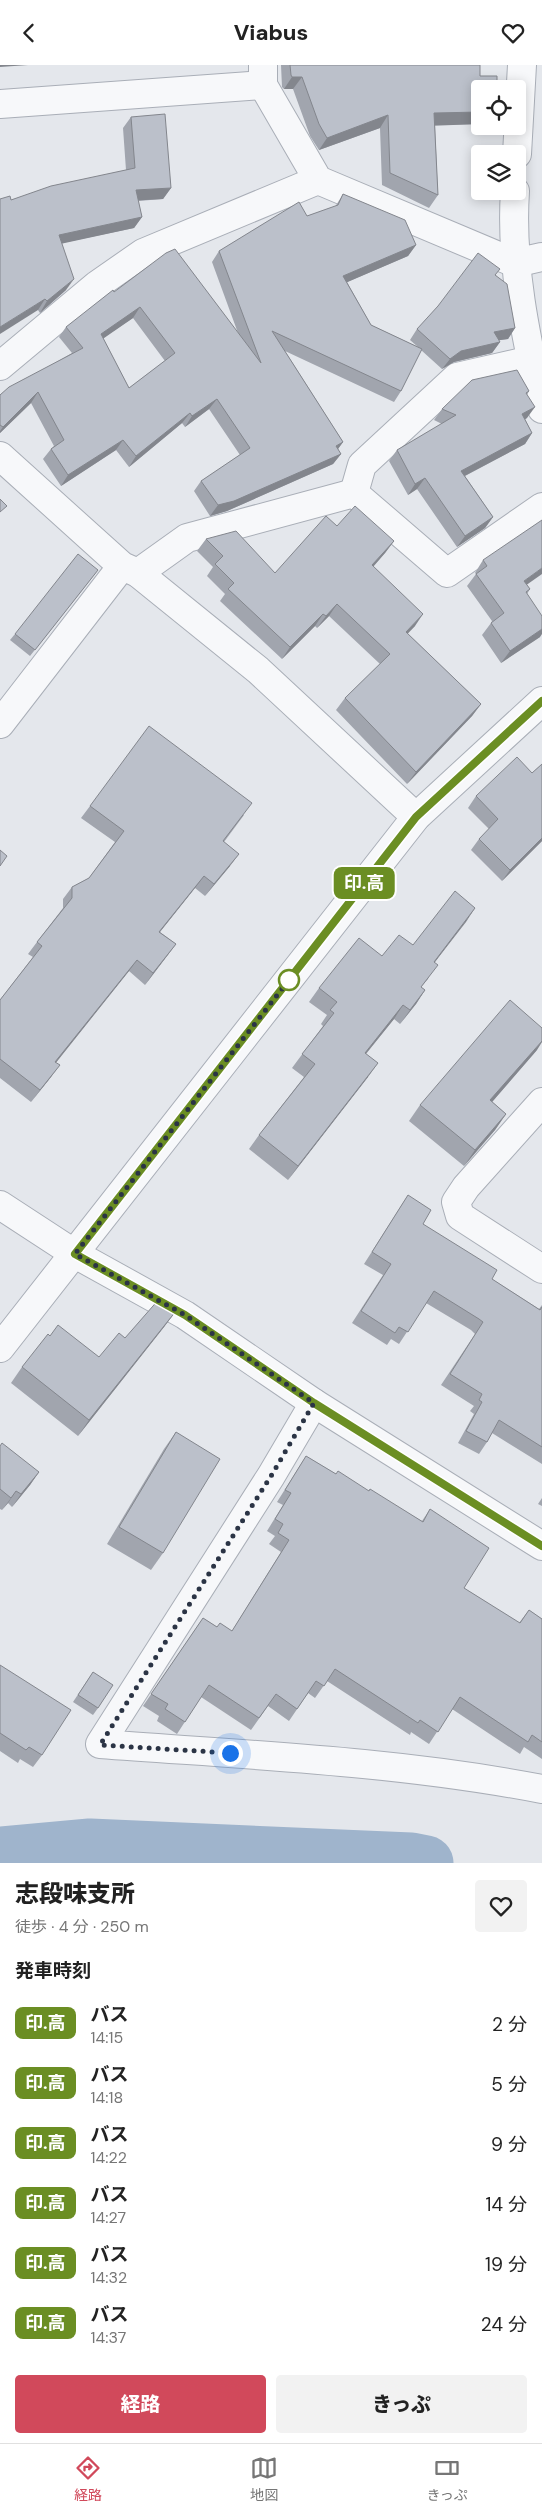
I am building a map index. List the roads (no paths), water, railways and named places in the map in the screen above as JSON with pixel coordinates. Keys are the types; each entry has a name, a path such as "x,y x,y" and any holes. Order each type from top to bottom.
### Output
{"street":[{"path":"0,103 263,75 318,180 515,263 542,257"},
{"path":"519,145 529,83"},
{"path":"0,366 97,285 143,253 318,180"},
{"path":"514,200 513,220 515,263 531,360 542,409"},
{"path":"354,493 362,465 457,377 531,360"},
{"path":"0,456 130,570 258,669 416,817"},
{"path":"354,493 447,573 542,507"},
{"path":"0,724 130,570 187,538 354,493"},
{"path":"0,1348 416,817 542,701"},
{"path":"542,1103 466,1187 456,1202 460,1216 542,1269"},
{"path":"0,1205 75,1254 185,1315 314,1403 542,1546"},
{"path":"314,1403 271,1476 100,1745 305,1759 494,1780 542,1789"}],"waterway":[{"path":"0,1854 90,1846 411,1860 426,1863"}]}
